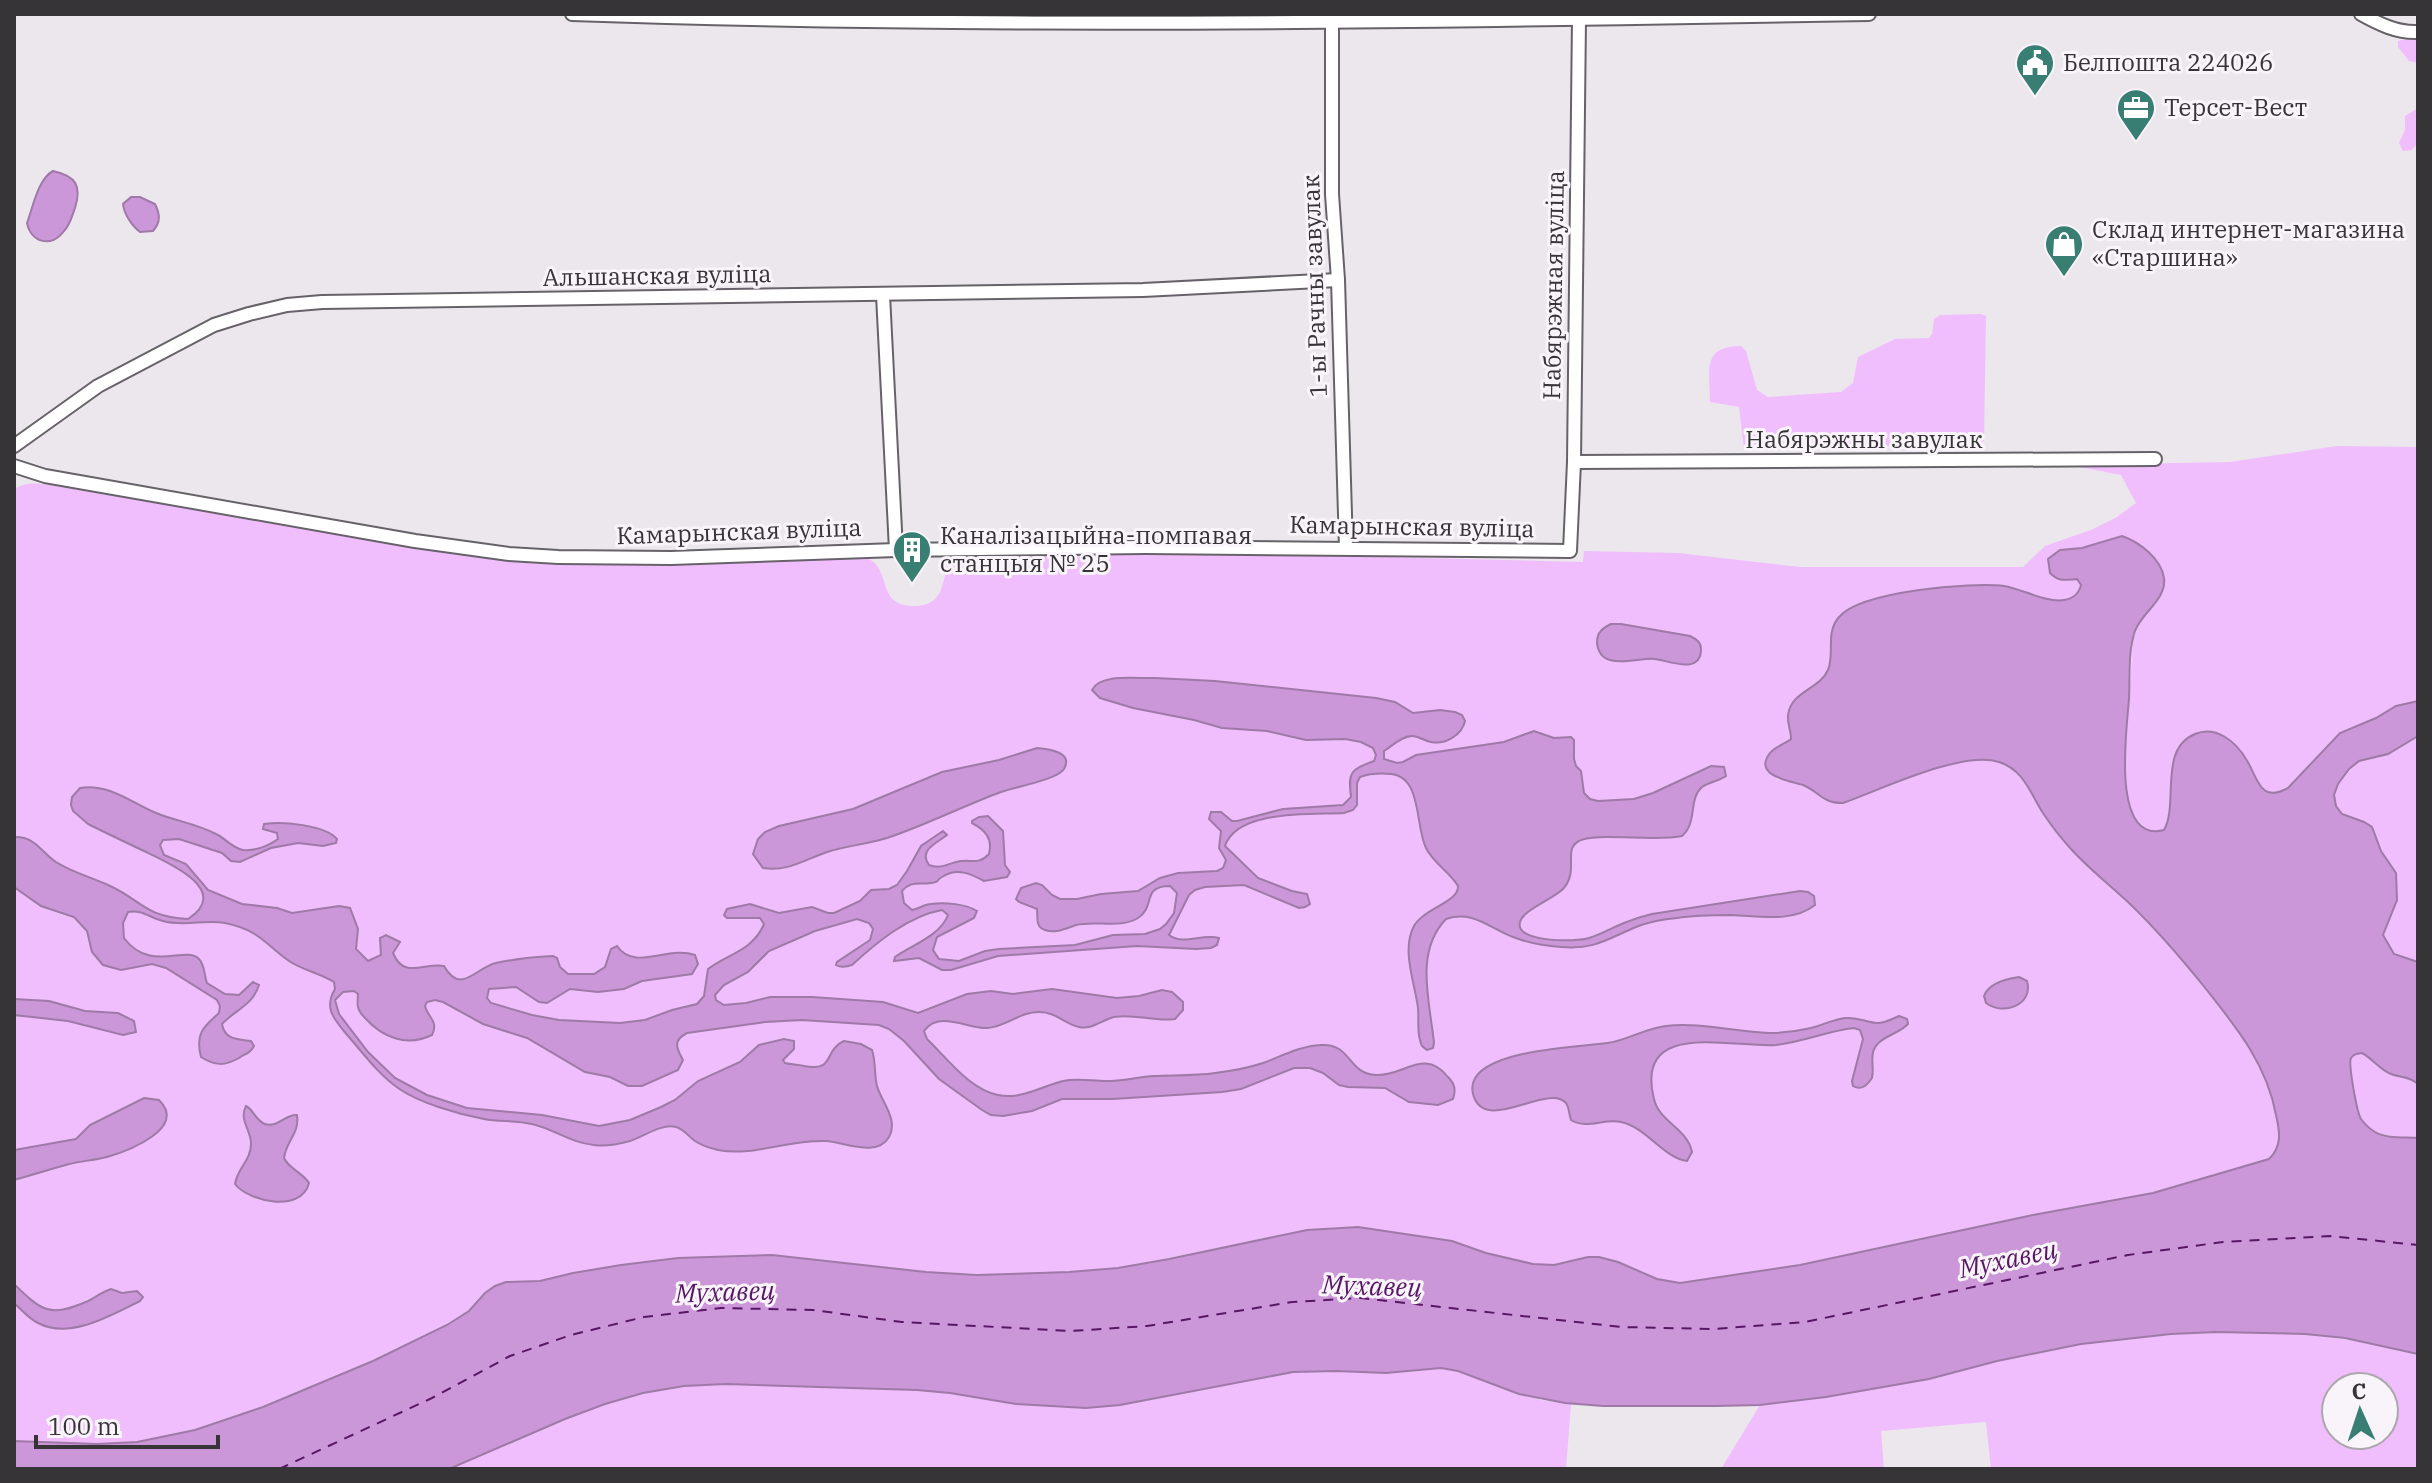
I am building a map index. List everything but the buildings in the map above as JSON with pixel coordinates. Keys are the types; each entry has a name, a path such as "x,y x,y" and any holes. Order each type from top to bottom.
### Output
{"street":[{"path":"572,14 980,24 1869,14"},
{"path":"2361,14 2406,33 2418,32"},
{"name":"Набярэжная вуліца","path":"1570,551 1574,462 1579,19"},
{"name":"1-ы Рачны завулак","path":"1332,22 1332,194 1338,280 1346,548"},
{"name":"Альшанская вуліца","path":"14,446 98,386 204,331 249,314 287,305 1143,290 1338,280"},
{"path":"883,295 896,550"},
{"name":"Набярэжны завулак","path":"1574,462 2155,459"},
{"name":"Камарынская вуліца","path":"14,466 45,476 141,494 509,554 671,558 896,550 1346,548 1570,551"}],"shaded area":[{"path":"2418,38 2418,63 2409,61 2398,47 2398,41"},
{"path":"2418,108 2418,143 2412,150 2403,151 2399,143 2405,130 2405,116"},
{"path":"1940,315 1986,316 1984,441 1970,445 1744,448 1739,407 1710,402 1710,362 1719,350 1728,347 1741,346 1746,351 1757,390 1768,397 1841,392 1853,383 1858,357 1895,339 1929,338 1934,319"},
{"path":"2337,446 2418,447 2418,701 2396,706 2340,733 2287,788 2278,792 2265,791 2237,747 2218,733 2203,732 2184,741 2177,752 2164,830 2149,829 2133,814 2126,791 2125,768 2133,642 2164,585 2122,536 2082,548 2060,550 2056,579 2077,579 2081,585 2076,594 2068,599 2047,599 2004,586 1954,586 1888,595 1855,606 1842,614 1832,630 1827,672 1794,700 1791,739 1766,763 1777,779 1804,785 1833,803 1916,774 1962,762 1997,761 2016,771 2056,831 2183,962 2242,1036 2267,1084 2279,1134 2275,1151 2259,1164 2153,1193 1800,1265 1680,1283 1657,1279 1618,1262 1588,1257 1554,1265 1533,1264 1452,1241 1341,1227 1307,1230 1118,1268 1019,1275 926,1272 772,1255 678,1258 573,1273 540,1281 506,1282 485,1293 470,1311 447,1325 373,1361 263,1407 195,1430 137,1442 14,1441 14,1303 44,1326 69,1329 94,1323 140,1301 129,1294 111,1291 74,1306 49,1310 32,1302 14,1284 14,489 18,487 50,485 449,553 547,563 869,559 876,564 894,600 914,606 932,602 937,597 950,559 963,555 1261,554 1583,562 1584,551 1678,553 1800,567 2023,567 2045,546 2091,530 2136,503 2121,475 2070,465 2230,462"},
{"path":"2418,736 2418,962 2396,954 2383,935 2386,922 2393,913 2396,873 2364,822 2342,814 2336,806 2334,795 2349,769 2359,761 2388,754"},
{"path":"2362,1053 2380,1068 2418,1084 2418,1138 2382,1134 2361,1119 2356,1108 2350,1059"},
{"path":"2216,1332 2293,1334 2368,1343 2418,1354 2418,1469 1991,1469 1986,1422 1881,1431 1884,1469 1721,1469 1760,1405 1894,1386 2081,1344"},
{"path":"1441,1368 1541,1400 1571,1404 1566,1469 449,1469 591,1409 641,1394 681,1387 743,1384 919,1390 1045,1406 1087,1407 1138,1402 1290,1372 1394,1373"}],"water":[{"path":"53,171 72,179 78,194 66,229 54,240 42,241 33,235 27,223 40,187"},
{"path":"131,197 140,197 155,204 159,218 153,231 140,232 129,220 123,204"},
{"name":"Мухавец","path":"2122,536 2148,552 2159,564 2164,578 2162,592 2138,624 2130,656 2126,780 2135,819 2147,830 2164,830 2170,806 2173,764 2184,741 2195,734 2218,733 2231,741 2265,791 2278,792 2288,788 2340,733 2396,706 2418,701 2418,736 2388,754 2359,761 2349,769 2334,795 2336,806 2342,814 2372,827 2381,851 2396,873 2397,900 2383,935 2394,954 2418,962 2418,1084 2387,1072 2362,1053 2354,1055 2350,1062 2361,1119 2375,1132 2385,1136 2418,1138 2418,1354 2345,1338 2305,1334 2171,1334 2081,1344 1929,1379 1826,1397 1760,1405 1716,1406 1565,1403 1519,1394 1458,1371 1441,1368 1386,1373 1293,1372 1120,1405 1086,1408 1016,1404 917,1390 726,1384 684,1386 605,1404 449,1469 14,1469 14,1441 137,1442 195,1430 263,1407 373,1361 447,1325 469,1311 495,1286 506,1282 540,1281 621,1265 678,1258 772,1255 977,1275 1069,1272 1169,1259 1307,1230 1358,1227 1452,1241 1533,1264 1554,1265 1599,1257 1657,1279 1680,1283 1800,1265 2033,1215 2153,1193 2269,1159 2278,1144 2277,1121 2266,1080 2249,1048 2218,1004 2169,945 2064,841 2015,771 1999,762 1964,762 1921,773 1843,803 1830,801 1803,785 1775,776 1766,767 1770,753 1791,739 1790,707 1828,670 1832,630 1839,617 1851,608 1917,590 1988,585 2004,586 2050,600 2067,599 2079,591 2081,585 2077,579 2062,580 2053,576 2048,559 2060,550 2082,548"},
{"path":"1611,624 1690,636 1700,644 1700,657 1690,664 1655,659 1611,660 1599,652 1597,642 1601,631"},
{"path":"1111,679 1215,681 1376,698 1395,702 1413,713 1440,710 1462,715 1465,721 1463,726 1457,735 1447,740 1436,743 1408,736 1384,751 1384,759 1397,763 1416,755 1504,742 1534,731 1554,738 1571,737 1584,793 1598,801 1634,799 1711,766 1724,767 1726,776 1705,785 1698,792 1690,824 1682,836 1597,837 1586,838 1574,845 1568,882 1558,893 1522,918 1521,929 1527,934 1548,939 1582,939 1652,914 1800,891 1814,896 1815,905 1806,911 1786,916 1711,915 1661,920 1583,947 1549,946 1525,941 1473,918 1446,919 1436,932 1427,962 1434,1043 1433,1048 1427,1050 1419,1036 1418,1008 1409,956 1410,935 1419,920 1453,896 1458,886 1426,848 1408,784 1401,777 1376,774 1360,777 1357,805 1353,810 1277,816 1244,826 1232,834 1225,846 1258,878 1307,894 1310,904 1299,908 1244,885 1195,890 1189,895 1169,935 1181,939 1219,938 1217,945 1211,948 1137,946 998,956 951,970 942,970 919,958 894,961 895,957 939,929 948,915 942,910 905,924 846,967 836,965 837,962 870,940 873,929 869,923 857,919 815,931 769,951 748,972 724,985 715,995 716,1000 724,1005 770,997 812,997 883,1002 918,1013 967,994 991,991 1013,994 1052,989 1117,998 1162,990 1172,992 1183,1002 1183,1010 1175,1019 1122,1016 1084,1028 1039,1012 1025,1014 994,1027 979,1028 946,1021 930,1025 924,1031 927,1039 969,1080 998,1095 1023,1094 1069,1080 1112,1081 1227,1071 1321,1045 1339,1049 1360,1070 1376,1075 1422,1064 1439,1068 1455,1090 1453,1099 1438,1105 1409,1102 1385,1088 1339,1085 1310,1068 1294,1068 1241,1089 1222,1092 1062,1099 1032,1111 991,1115 939,1079 889,1029 879,1025 802,1020 687,1033 678,1041 677,1048 683,1060 678,1070 642,1086 628,1086 610,1077 585,1072 527,1038 483,1024 443,1002 435,1000 427,1002 425,1006 434,1023 432,1035 405,1040 388,1035 372,1025 360,1012 358,994 354,991 343,992 335,1000 339,1014 368,1052 395,1078 427,1095 467,1108 542,1115 599,1126 630,1120 675,1100 698,1081 740,1062 759,1045 784,1039 794,1041 794,1049 783,1060 785,1063 814,1067 825,1063 833,1050 844,1041 872,1050 877,1086 892,1124 892,1131 884,1143 869,1148 812,1141 731,1152 703,1146 682,1129 671,1126 621,1143 599,1146 578,1142 532,1124 484,1119 428,1103 391,1082 339,1025 330,1008 334,982 294,964 254,933 236,926 217,922 171,923 142,913 128,912 123,923 124,938 134,948 156,956 185,955 199,959 207,983 225,994 239,995 253,982 259,985 248,1002 222,1024 226,1034 251,1041 254,1046 248,1053 229,1062 211,1062 201,1057 199,1042 205,1027 219,1013 217,1000 166,968 152,964 121,970 103,965 92,952 87,931 74,917 41,906 14,887 14,837 21,837 62,866 102,882 162,915 188,919 200,908 203,898 192,878 167,862 88,824 73,811 72,797 80,788 110,791 156,813 209,831 243,850 261,848 278,839 277,833 263,829 264,824 313,827 331,834 337,839 336,843 323,846 298,843 271,848 240,862 179,839 163,840 160,845 164,855 186,864 208,890 242,904 292,913 339,906 350,908 358,929 356,949 368,961 381,955 380,938 386,935 400,942 393,953 403,966 444,966 456,979 469,977 496,963 553,956 568,974 594,974 605,967 611,949 617,946 633,957 674,953 695,955 698,964 692,974 642,981 624,989 598,992 570,989 547,1003 539,1002 516,987 489,989 487,998 491,1003 532,1015 559,1020 620,1023 645,1020 697,1004 704,996 708,969 746,946 764,924 760,918 727,918 724,915 727,909 750,904 779,913 812,907 834,913 860,901 871,890 889,889 897,885 921,846 943,831 947,835 927,851 929,865 939,867 985,858 989,854 989,839 972,821 988,816 1003,831 1005,865 1010,872 1007,877 984,881 969,874 953,872 936,882 912,884 902,891 904,903 912,910 943,903 977,911 974,918 937,937 933,950 939,959 959,961 985,951 1075,945 1113,935 1145,934 1160,929 1174,913 1177,893 1170,886 1155,889 1147,908 1131,921 1076,925 1053,931 1040,927 1037,909 1016,899 1021,888 1036,883 1060,899 1077,899 1138,891 1160,878 1178,873 1217,871 1223,868 1226,860 1219,848 1221,831 1209,819 1211,812 1221,812 1232,821 1237,821 1283,809 1343,805 1351,797 1352,773 1374,761 1376,755 1373,748 1361,742 1345,739 1306,740 1267,731 1222,728 1133,708 1100,698 1092,690"},
{"path":"1037,748 1063,755 1066,759 1064,769 1053,777 1001,792 902,833 827,852 788,867 763,868 753,854 758,839 779,826 853,809 942,772"},
{"path":"2019,977 2027,981 2028,989 2022,1002 2008,1008 1986,1003 1984,996 1990,988 2003,980"},
{"path":"14,999 49,1001 85,1011 118,1013 134,1021 136,1032 123,1035 68,1021 14,1015"},
{"path":"1899,1016 1907,1019 1908,1024 1876,1047 1872,1055 1872,1078 1862,1088 1853,1086 1852,1081 1863,1039 1860,1030 1854,1028 1776,1045 1690,1043 1672,1048 1658,1057 1652,1074 1654,1099 1661,1114 1689,1144 1692,1152 1687,1161 1671,1155 1630,1125 1614,1121 1577,1123 1571,1120 1566,1103 1557,1098 1490,1110 1479,1106 1473,1094 1475,1079 1486,1068 1504,1059 1551,1049 1608,1043 1659,1027 1692,1025 1774,1033 1806,1029 1842,1019 1879,1023"},
{"path":"144,1098 159,1100 166,1110 166,1120 152,1137 107,1157 14,1180 14,1150 76,1139 90,1125"},
{"path":"246,1106 259,1120 270,1125 297,1115 297,1127 284,1158 309,1183 304,1193 296,1199 274,1202 251,1195 235,1184 251,1148 244,1115"},
{"path":"14,1284 39,1306 55,1310 75,1306 111,1289 122,1293 137,1291 143,1297 90,1324 50,1328 34,1321 14,1303"}],"ferry route":[{"path":"279,1469 432,1398 510,1356 571,1335 644,1317 721,1308 813,1310 902,1322 1071,1331 1147,1326 1292,1302 1361,1298 1621,1327 1714,1329 1805,1322 2128,1255 2223,1242 2330,1236 2418,1245"}],"place":[{"name":"Белпошта 224026","path":"2035,97"},
{"name":"Терсет-Вест","path":"2136,142"},
{"name":"Склад интернет-магазина «Старшина»","path":"2064,278"},
{"name":"Каналізацыйна-помпавая станцыя № 25","path":"912,584"}]}
